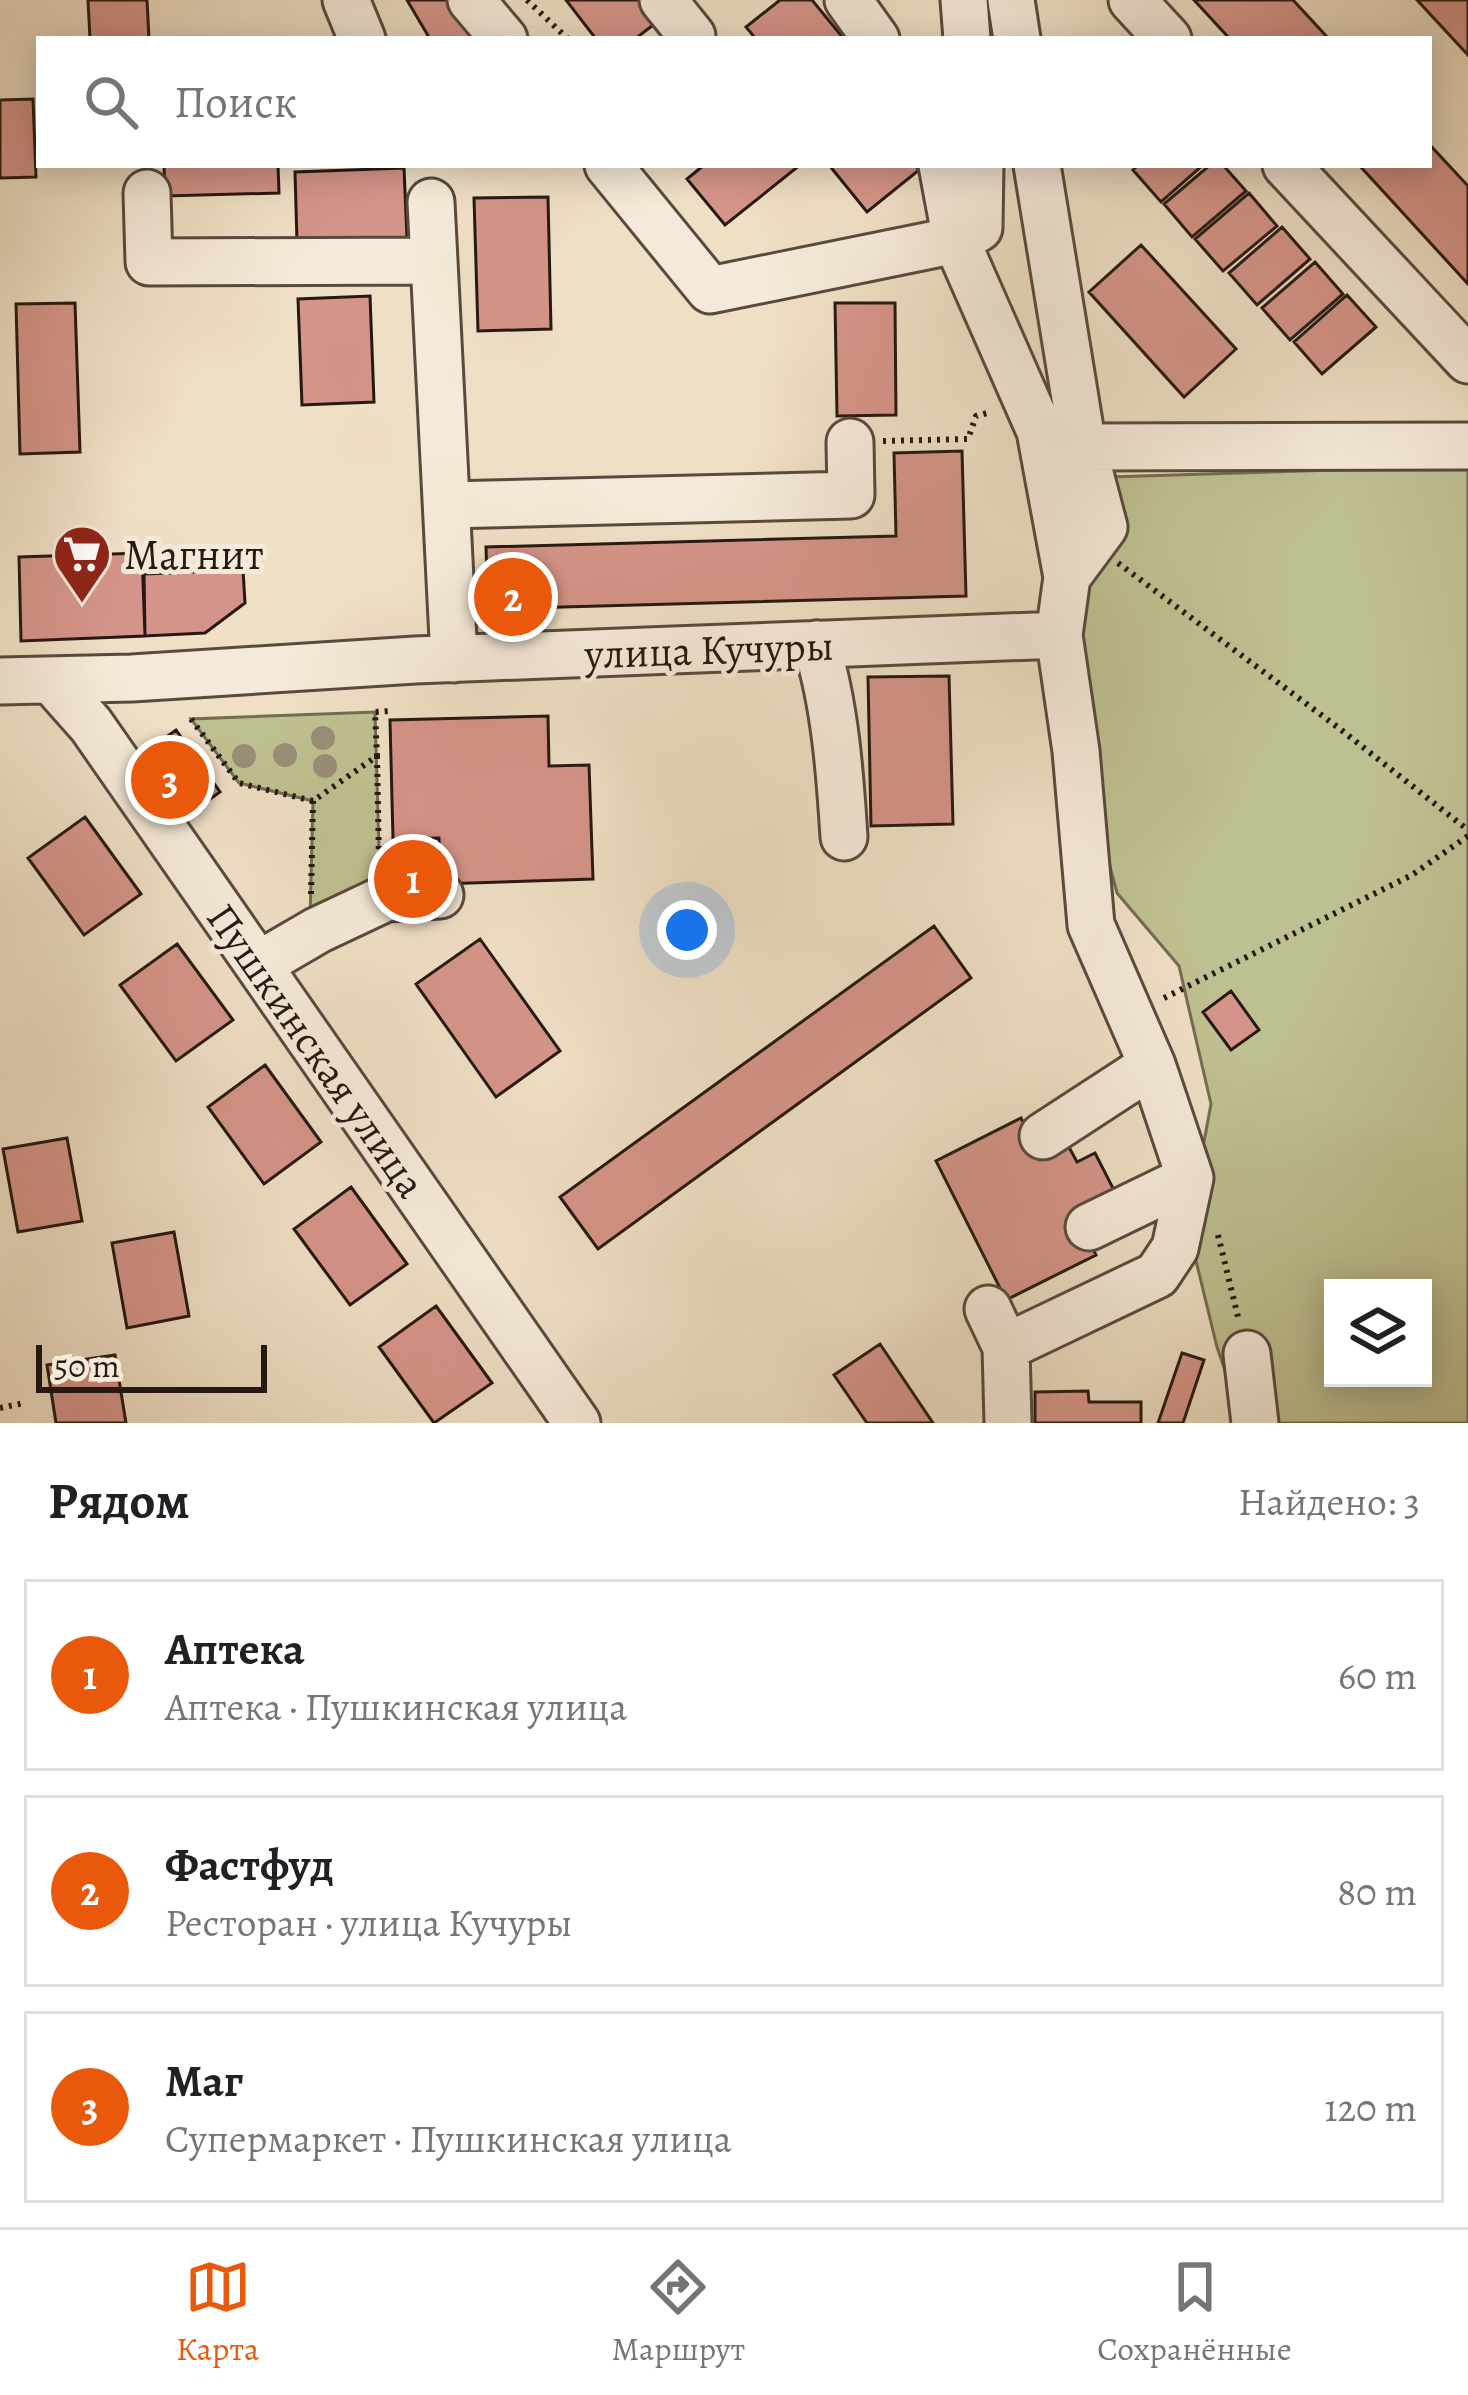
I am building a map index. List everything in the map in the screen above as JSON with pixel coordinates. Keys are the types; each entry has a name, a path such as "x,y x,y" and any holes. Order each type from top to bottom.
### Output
{"street":[{"path":"346,0 361,36"},
{"path":"471,0 501,36"},
{"path":"663,0 692,36"},
{"path":"848,0 874,36"},
{"path":"964,0 968,36"},
{"path":"1011,0 1017,36"},
{"path":"1132,0 1165,36"},
{"path":"610,168 710,290 956,240 980,228 980,168"},
{"path":"943,168 956,240 1040,431 1079,560"},
{"path":"1008,1423 997,1328 1156,1275 1175,1247 1190,1178 1152,1065 1091,926 1076,752 1059,635 1079,560 1104,527 1083,447 1037,168"},
{"path":"1289,168 1468,360"},
{"path":"421,180 434,261 454,658"},
{"path":"146,193 149,262 434,261"},
{"path":"447,505 851,495 850,442"},
{"path":"1083,447 1468,446"},
{"name":"улица Кучуры","path":"0,681 1059,635"},
{"path":"816,644 825,674 844,837"},
{"name":"Пушкинская улица","path":"52,681 91,725 577,1423"},
{"path":"258,965 386,898 440,895"},
{"path":"1043,1136 1152,1065"},
{"path":"1089,1228 1190,1178"},
{"path":"1247,1354 1255,1423"}],"path":[{"path":"526,0 565,36"},
{"path":"850,442 968,439 976,416 1029,407"},
{"path":"1079,560 1340,729 1468,833 1412,875 1130,1015"},
{"path":"380,863 375,712 390,711"},
{"path":"191,719 239,783 313,801 377,756"},
{"path":"311,897 313,801"},
{"path":"1216,1231 1247,1354"},
{"path":"0,1408 24,1403"}],"green space":[{"path":"1468,466 1468,1423 1243,1423 1217,1347 1188,1228 1211,1104 1179,966 1117,893 1082,761 1076,478"},
{"path":"375,712 380,884 310,920 313,801 239,783 191,719"}],"building":[{"path":"88,0 147,0 149,36 90,36"},
{"path":"407,0 451,0 471,36 428,36"},
{"path":"566,0 646,0 661,19 639,36 594,36"},
{"path":"780,0 812,0 842,36 754,36 746,27"},
{"path":"1194,0 1293,0 1326,36 1227,36"},
{"path":"1417,0 1468,0 1468,55"},
{"path":"33,99 36,177 0,178 0,100"},
{"path":"1432,147 1468,186 1468,284 1362,168 1432,168"},
{"path":"164,168 278,168 279,193 165,196"},
{"path":"404,168 407,238 297,242 295,172"},
{"path":"700,168 796,168 725,225 687,179"},
{"path":"831,168 917,168 919,170 867,212"},
{"path":"1135,168 1200,168 1161,202"},
{"path":"1206,168 1226,168 1246,191 1192,237 1164,204"},
{"path":"1249,193 1277,226 1223,271 1195,239"},
{"path":"548,197 551,329 478,331 474,198"},
{"path":"1282,227 1310,259 1257,305 1229,273"},
{"path":"1141,245 1236,349 1184,397 1089,292"},
{"path":"1315,262 1343,294 1290,340 1262,308"},
{"path":"1347,295 1376,327 1322,374 1294,342"},
{"path":"370,296 374,402 302,405 298,299"},
{"path":"75,303 80,452 20,454 16,304"},
{"path":"835,303 895,303 896,415 837,416"},
{"path":"962,451 966,596 488,609 486,547 896,536 894,453"},
{"name":"Магнит","path":"142,553 145,636 21,641 19,557"},
{"path":"243,570 245,603 205,633 145,636 144,574"},
{"path":"949,676 953,824 871,826 868,677"},
{"path":"548,716 549,766 589,765 593,879 440,884 439,838 393,839 390,720"},
{"path":"176,730 220,792 189,814 145,752"},
{"path":"85,817 141,894 84,935 28,858"},
{"path":"934,926 971,978 598,1249 560,1197"},
{"path":"480,939 560,1051 496,1097 416,984"},
{"path":"177,944 233,1020 176,1061 120,985"},
{"path":"1231,991 1259,1030 1231,1050 1203,1012"},
{"path":"265,1065 321,1142 264,1184 208,1107"},
{"path":"1021,1118 1037,1149 1063,1136 1077,1162 1095,1153 1115,1192 1075,1213 1096,1255 1006,1300 936,1161"},
{"path":"67,1138 82,1221 18,1232 3,1149"},
{"path":"351,1187 407,1264 350,1305 294,1229"},
{"path":"174,1232 189,1316 127,1328 112,1243"},
{"path":"436,1306 492,1383 434,1423 379,1347"},
{"path":"880,1344 933,1423 867,1423 834,1375"},
{"path":"1182,1353 1204,1360 1183,1423 1158,1423"},
{"path":"115,1355 126,1423 56,1423 47,1365"},
{"path":"1088,1391 1089,1402 1141,1402 1141,1423 1035,1423 1035,1392"}],"place":[{"name":"Фастфуд","path":"513,597"},
{"name":"Магнит","path":"82,605"},
{"name":"Маг","path":"170,780"},
{"name":"Аптека","path":"413,879"}]}
